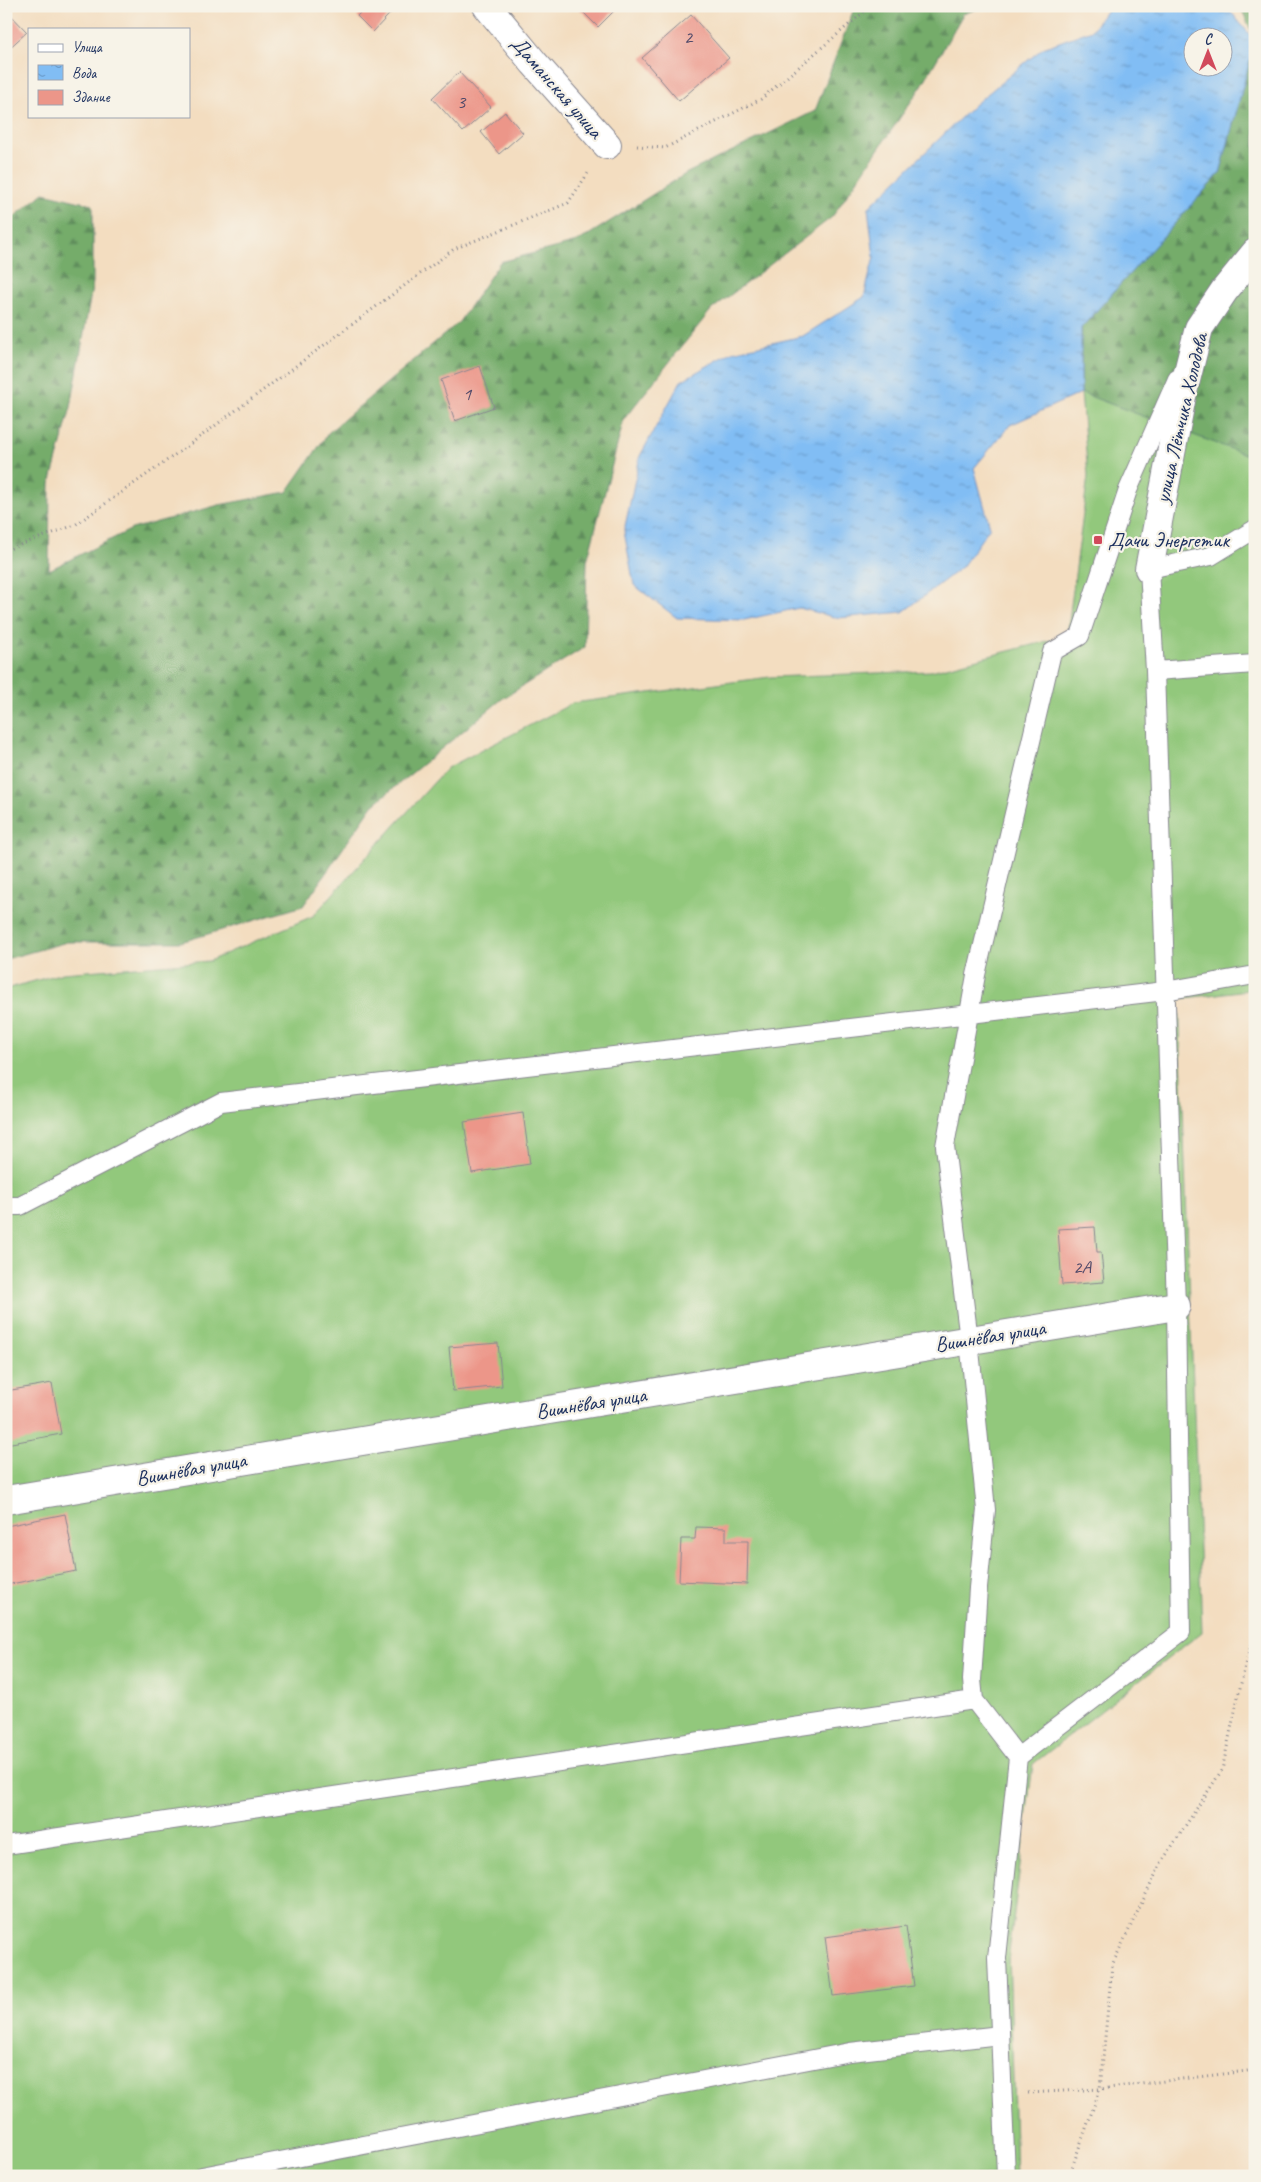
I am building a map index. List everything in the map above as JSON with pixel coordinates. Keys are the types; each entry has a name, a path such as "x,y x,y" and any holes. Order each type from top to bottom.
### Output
{"street":[{"name":"Даманская улица","path":"488,6 534,63 607,144"},
{"name":"улица Лётчика Холодова","path":"1148,570 1182,396 1199,328 1224,291 1255,253"},
{"name":"Вишнёвая улица","path":"6,1500 1176,1306"}],"lane":[{"path":"1006,2176 997,1958 1018,1757 974,1700 972,1680 978,1588 986,1510 969,1340 944,1146 968,1014 1052,652 1080,636 1128,490 1199,328"},
{"path":"1018,1757 1181,1632 1176,1306 1155,671 1148,570 1211,556 1255,528"},
{"path":"1155,671 1255,664"},
{"path":"6,1206 20,1206 221,1102 1165,991 1255,975"},
{"path":"6,1845 974,1700"},
{"path":"202,2176 850,2052 1000,2035"}],"path":[{"path":"6,550 76,525 189,445 454,249 568,203 607,144 666,148 761,99 871,6"},
{"path":"1069,2176 1100,2089 1112,1965 1161,1863 1222,1770 1247,1656 1255,1638"},
{"path":"1003,2094 1100,2089 1255,2070"}],"green space":[{"path":"855,6 985,6 963,14 921,87 832,217 711,310 624,419 587,561 585,647 502,699 373,805 303,906 181,942 67,942 6,959 6,223 44,193 93,205 93,282 71,407 50,484 49,570 132,529 219,505 287,492 329,432 459,322 500,262 577,242 687,173 815,111"},
{"path":"1240,6 1255,6 1255,39"},
{"path":"1255,41 1255,458 1081,393 1081,328 1220,173"},
{"path":"1081,393 1255,458 1255,989 1179,999 1202,1632 1033,1764 1009,1952 1016,2176 6,2176 6,989 63,973 209,961 313,916 447,768 573,703 770,677 931,671 1067,636 1088,476"}],"water":[{"path":"1110,6 1226,6 1255,41 1220,173 1081,328 1081,393 1010,425 974,468 990,527 962,567 903,612 838,618 799,608 744,620 677,618 634,585 624,531 640,456 681,381 732,352 803,336 864,297 874,257 868,208 974,105 1043,48 1092,30"}],"building":[{"path":"367,6 397,6 373,32 357,16"},
{"path":"577,6 619,6 598,27"},
{"path":"6,10 27,32 6,51"},
{"path":"691,15 729,58 679,101 642,58"},
{"path":"459,72 491,107 463,132 432,98"},
{"path":"505,112 523,133 499,154 481,132"},
{"path":"480,366 494,407 455,421 441,380"},
{"path":"523,1113 530,1164 472,1173 464,1122"},
{"path":"1095,1227 1097,1252 1101,1252 1104,1282 1062,1285 1058,1229"},
{"path":"498,1343 502,1386 453,1391 449,1347"},
{"path":"52,1383 61,1434 6,1444 6,1391"},
{"path":"65,1514 76,1571 6,1585 6,1526"},
{"path":"696,1527 726,1528 726,1541 748,1541 747,1584 679,1581 681,1539 695,1539"},
{"path":"906,1926 914,1986 833,1996 825,1937"}],"place":[{"name":"Дачи Энергетик","path":"1098,540"}]}
